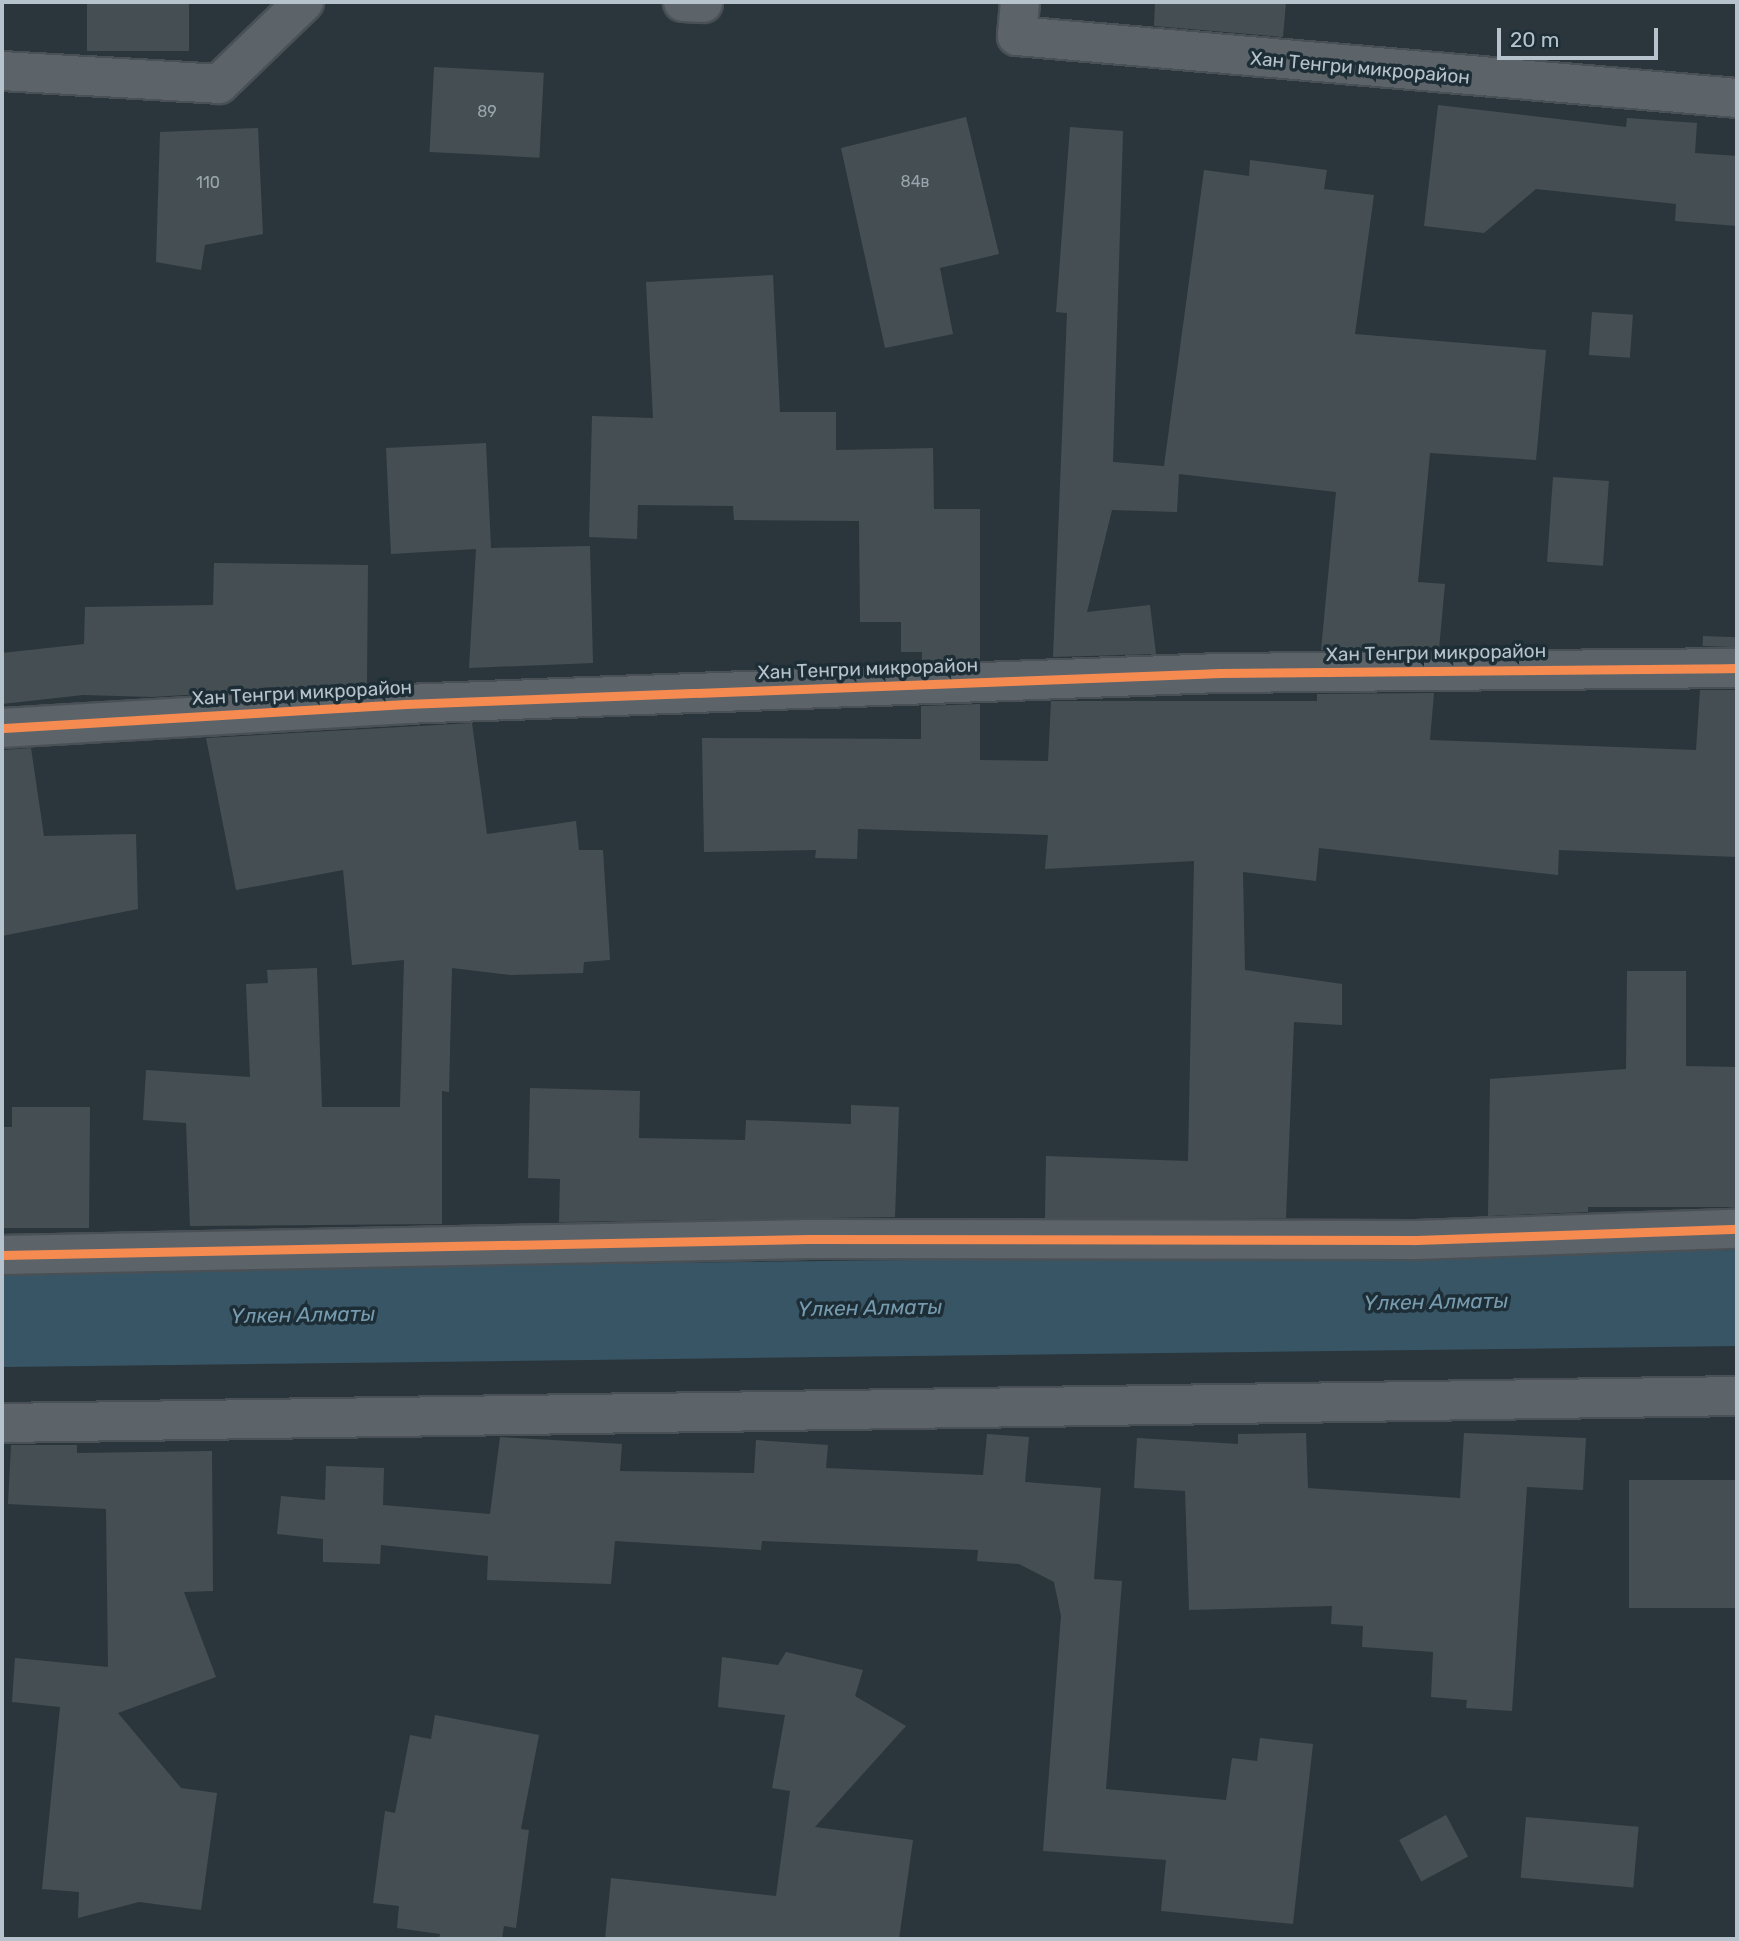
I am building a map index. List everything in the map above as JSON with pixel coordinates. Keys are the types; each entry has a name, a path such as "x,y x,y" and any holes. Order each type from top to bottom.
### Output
{"street":[{"path":"2,71 219,84 304,2"},
{"name":"Хан Тенгри микрорайон","path":"1020,2 1017,36 1737,98"},
{"name":"Хан Тенгри микрорайон","path":"2,728 405,704 1220,673 1737,668"},
{"path":"2,1255 804,1240 1414,1240 1737,1230"},
{"path":"2,1423 1737,1396"}],"building":[{"path":"87,2 189,2 189,51 87,51"},
{"path":"1155,2 1286,2 1283,37 1154,26"},
{"path":"434,67 544,73 539,158 430,152"},
{"path":"1438,105 1626,127 1627,118 1697,123 1695,153 1737,156 1737,226 1675,221 1676,204 1536,189 1484,233 1424,226"},
{"path":"966,117 999,254 940,268 953,334 885,348 841,148"},
{"path":"1070,127 1123,131 1113,462 1164,466 1204,170 1249,176 1250,160 1327,170 1324,189 1374,195 1355,334 1546,350 1536,460 1430,453 1418,582 1445,584 1439,649 1321,650 1336,492 1179,474 1177,512 1112,510 1087,612 1150,605 1156,654 1053,657 1067,313 1056,312"},
{"path":"258,128 263,234 205,245 201,270 156,262 160,132"},
{"path":"773,275 780,412 836,412 836,450 933,448 934,509 980,509 980,660 922,662 922,652 901,652 901,622 860,622 859,521 734,520 733,506 638,505 637,539 589,537 592,416 653,418 646,282"},
{"path":"1592,312 1633,315 1630,358 1589,355"},
{"path":"486,443 491,548 590,546 593,663 469,668 476,549 391,554 386,448"},
{"path":"1553,477 1609,481 1603,566 1547,562"},
{"path":"214,563 368,565 367,684 152,697 83,695 2,704 2,653 84,644 85,607 213,605"},
{"path":"1703,636 1737,637 1737,647 1703,646"},
{"path":"1700,690 1737,690 1737,857 1559,850 1558,875 1319,848 1316,881 1243,872 1245,970 1342,984 1342,1025 1294,1022 1286,1218 1045,1218 1046,1156 1188,1161 1194,861 1045,869 1048,835 858,829 857,859 815,858 816,850 704,852 702,738 921,739 921,706 980,704 980,760 1048,761 1051,701 1317,701 1317,694 1434,693 1430,740 1696,750"},
{"path":"472,723 487,834 576,821 579,850 603,850 610,960 584,962 583,973 511,975 452,968 449,1092 442,1091 442,1224 190,1226 186,1123 143,1120 146,1070 250,1077 246,984 268,983 267,970 317,968 322,1107 400,1107 404,960 352,965 343,870 236,890 206,738"},
{"path":"31,748 44,836 136,834 138,909 2,936 2,750"},
{"path":"1627,971 1686,971 1686,1066 1737,1067 1737,1207 1588,1207 1588,1212 1488,1216 1490,1079 1626,1069"},
{"path":"530,1088 640,1091 639,1138 745,1140 746,1120 851,1124 851,1105 899,1107 895,1217 559,1222 560,1179 528,1178"},
{"path":"12,1107 90,1107 89,1228 2,1228 2,1127 12,1127"},
{"path":"1306,1433 1308,1488 1460,1498 1464,1433 1586,1438 1583,1490 1527,1487 1512,1711 1466,1708 1467,1700 1431,1697 1433,1652 1362,1647 1363,1626 1331,1624 1332,1606 1189,1610 1185,1491 1134,1488 1137,1438 1238,1444 1238,1434"},
{"path":"987,1434 1029,1437 1025,1482 1101,1488 1094,1579 1122,1581 1106,1789 1226,1800 1232,1758 1257,1761 1260,1738 1313,1744 1293,1924 1161,1911 1166,1860 1043,1851 1061,1616 1054,1582 1019,1564 977,1561 978,1550 762,1541 761,1550 615,1541 611,1584 487,1580 488,1556 381,1545 380,1564 323,1562 323,1539 277,1534 281,1496 325,1500 326,1466 384,1468 383,1505 490,1514 500,1437 622,1444 620,1471 754,1473 756,1440 828,1445 826,1468 983,1475"},
{"path":"11,1445 77,1445 77,1453 212,1451 213,1591 184,1592 216,1677 118,1713 181,1788 217,1793 201,1910 139,1902 78,1918 79,1892 42,1889 60,1707 12,1702 15,1658 108,1667 106,1509 8,1504"},
{"path":"1629,1480 1737,1480 1737,1608 1629,1608"},
{"path":"786,1652 863,1670 855,1696 906,1726 815,1827 913,1840 899,1939 605,1939 611,1878 776,1896 790,1791 772,1788 785,1715 718,1707 722,1657 778,1665"},
{"path":"435,1715 539,1735 521,1829 529,1830 516,1928 504,1926 502,1939 439,1939 440,1934 397,1928 399,1906 373,1903 385,1811 395,1813 410,1735 431,1739"},
{"path":"1446,1815 1468,1856 1421,1881 1399,1840"},
{"path":"1526,1817 1639,1827 1633,1888 1521,1878"}],"waterway":[{"name":"Үлкен Алматы","path":"2,1319 1737,1298"}],"cycle path":[{"path":"2,728 405,704 1220,673 1737,668"},
{"path":"2,1255 809,1239 1414,1240 1737,1229"}]}
